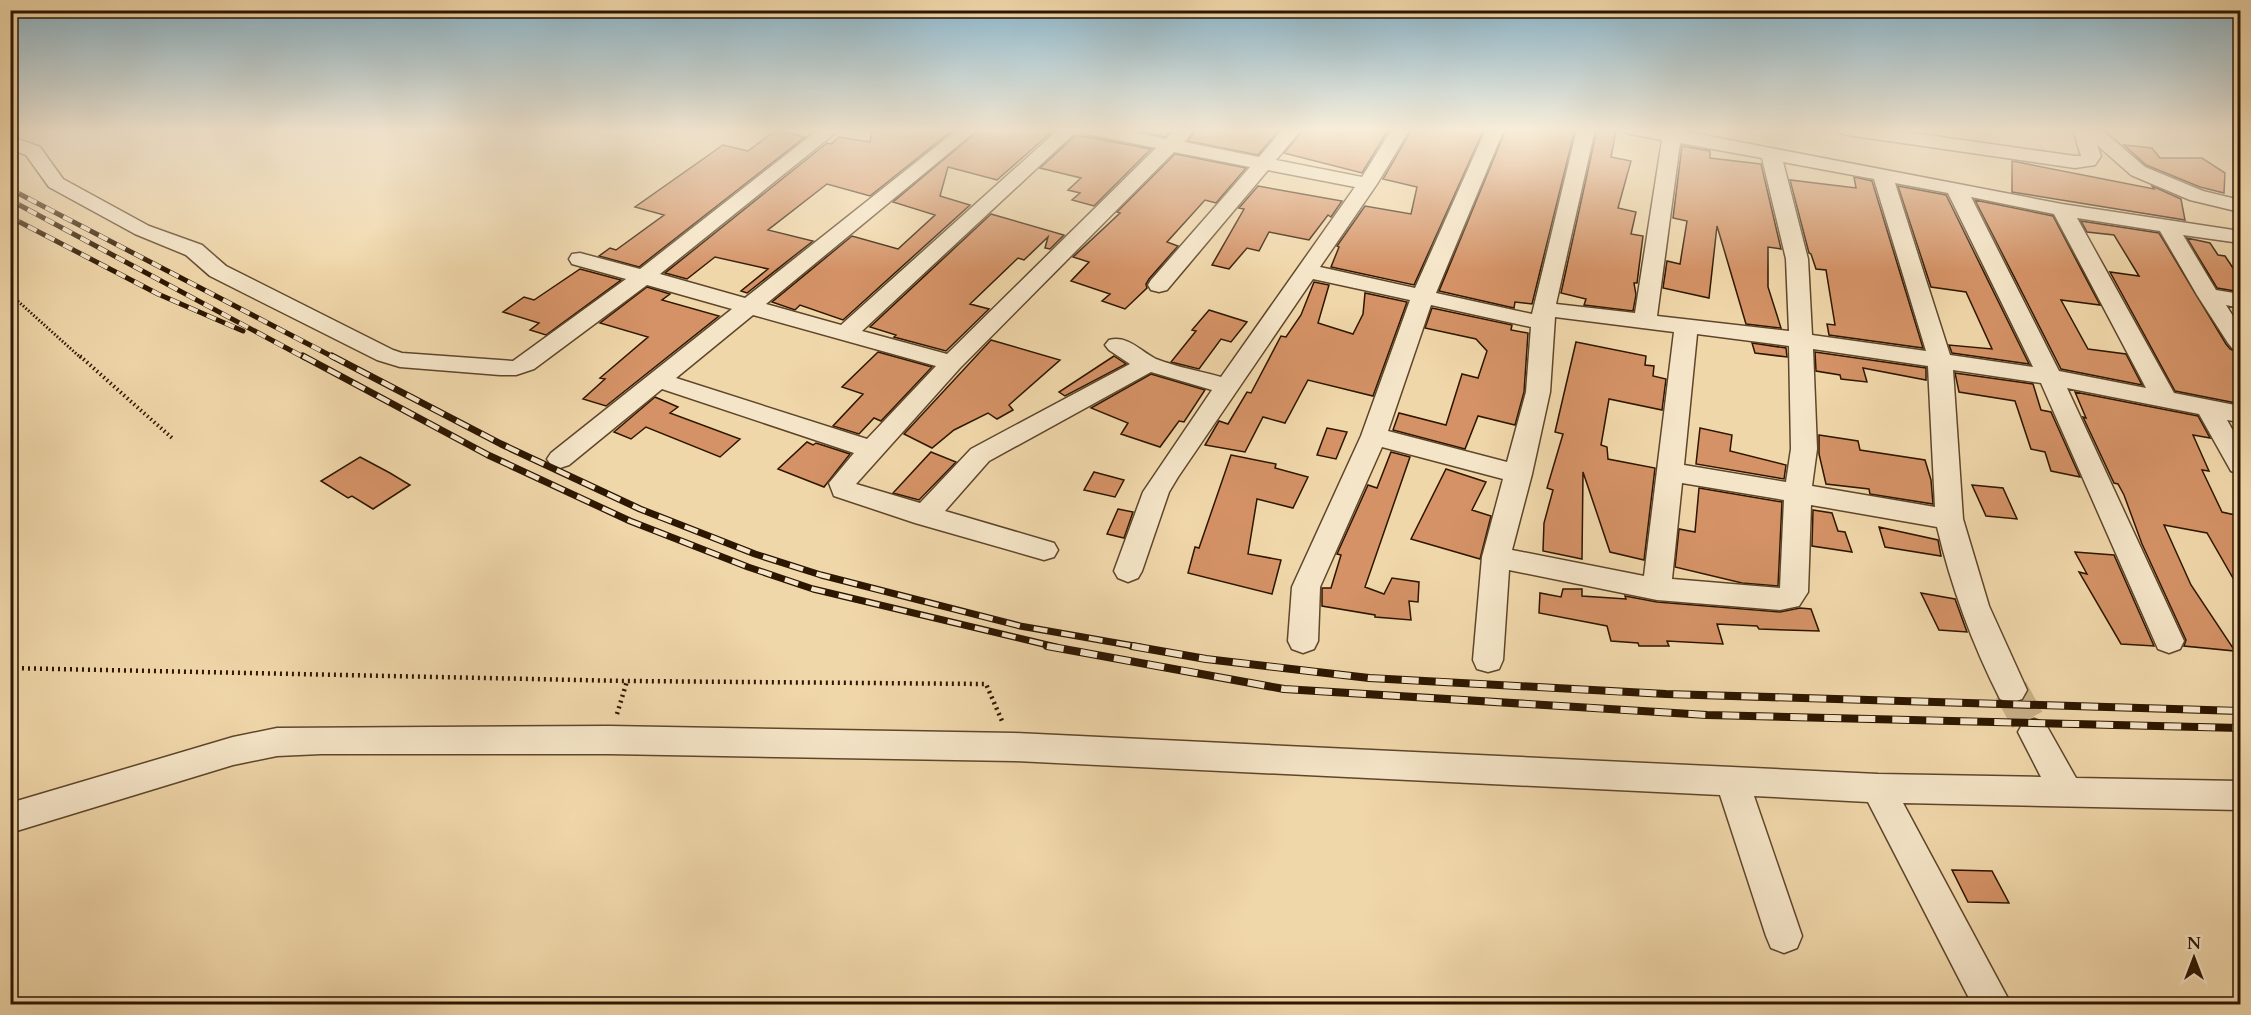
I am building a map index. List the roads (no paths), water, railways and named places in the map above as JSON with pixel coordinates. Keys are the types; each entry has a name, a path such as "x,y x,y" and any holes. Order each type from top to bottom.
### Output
{"street":[{"path":"51,176 56,183 142,230 194,250 218,272 385,355 400,360 516,368 643,277 771,176"},
{"path":"560,459 910,176"},
{"path":"846,333 1018,176"},
{"path":"1044,550 925,516 843,489 842,483 952,363 1139,176"},
{"path":"1159,285 1253,176"},
{"path":"1328,176 1367,184"},
{"path":"1128,571 1156,492 1372,176"},
{"path":"1303,641 1306,587 1374,436 1423,296 1475,176"},
{"path":"1488,660 1496,557 1519,474 1538,392 1544,316 1575,176"},
{"path":"1645,321 1666,176"},
{"path":"1496,557 1657,589 1780,599 1789,598 1794,592 1798,495 1804,449 1801,340 1797,259 1777,176"},
{"path":"1883,176 1940,360 1949,519 1978,616 2011,690"},
{"path":"1891,176 2062,210 2241,237"},
{"path":"2151,176 2197,196 2241,206"},
{"path":"1956,188 2050,377 2169,641"},
{"path":"2062,210 2164,398"},
{"path":"2166,225 2208,295 2241,343"},
{"path":"580,259 952,363"},
{"path":"1307,271 1423,296 1544,316 1645,321 1801,340 2050,377 2241,414"},
{"path":"2208,295 2241,300"},
{"path":"1657,589 1672,472 1686,327"},
{"path":"1117,345 1148,364 1228,387"},
{"path":"925,516 964,470 980,455 1148,364"},
{"path":"658,380 872,450"},
{"path":"2208,408 2241,465"},
{"path":"1374,436 1519,474"},
{"path":"1672,472 1949,519"},
{"path":"2034,732 2066,792"},
{"path":"10,818 233,751 278,742 609,740 1014,747 1878,788 2241,796"},
{"path":"1732,781 1784,936"},
{"path":"1878,788 1992,1005"}],"tunnel":[{"path":"2011,690 2034,732"}],"railway":[{"path":"10,189 335,358"},
{"path":"10,200 305,358"},
{"path":"10,217 158,294 243,331"},
{"path":"303,356 488,455 630,521 748,567 813,589 1056,647"},
{"path":"332,356 501,444 640,509 755,554 821,575 1020,626 1140,647"},
{"path":"1047,646 1284,689 1707,715 2240,728"},
{"path":"1132,646 1206,659 1369,678 1666,694 2240,711"}]}
